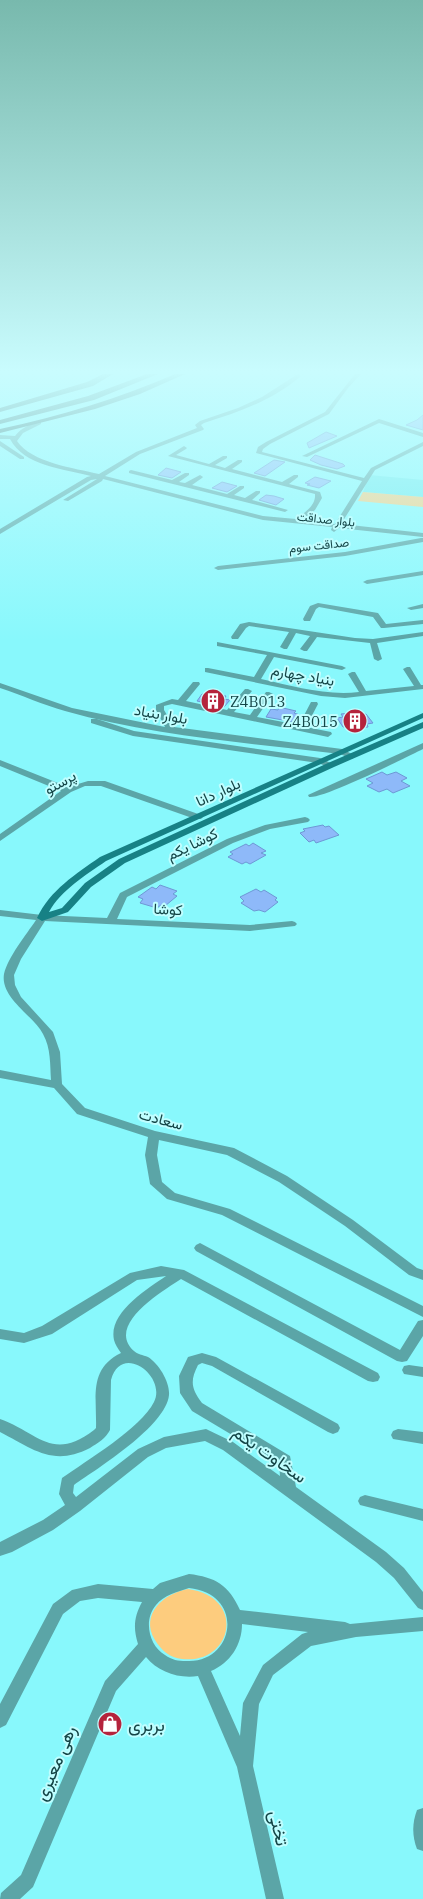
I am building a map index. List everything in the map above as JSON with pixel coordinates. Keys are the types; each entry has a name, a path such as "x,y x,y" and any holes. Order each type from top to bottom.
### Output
{"street":[{"name":"بلوار صداقت","path":"30,463 89,478 100,478 154,489 263,518 422,539"},
{"name":"بلوار صداقت","path":"49,463 256,522 335,528"},
{"path":"0,539 123,463"},
{"path":"196,463 314,491 319,495 319,500 313,509 297,522"},
{"path":"209,466 215,463"},
{"path":"226,470 237,463"},
{"path":"296,463 364,480"},
{"path":"335,528 372,469 385,463"},
{"path":"141,465 131,472 285,510"},
{"path":"154,489 187,474"},
{"path":"284,484 296,476"},
{"path":"186,486 200,477"},
{"path":"0,532 89,478"},
{"path":"228,496 242,487"},
{"path":"246,501 258,492"},
{"name":"صداقت سوم","path":"218,568 394,547 422,539"},
{"path":"367,582 423,573"},
{"path":"307,618 313,608 318,605 375,615 384,626 423,622"},
{"path":"411,608 423,606"},
{"path":"235,637 243,626 249,624 355,640 372,641 419,635 423,644"},
{"path":"284,647 294,630"},
{"path":"304,649 315,634"},
{"path":"372,641 378,659"},
{"path":"220,644 342,668"},
{"path":"256,680 272,654"},
{"path":"407,669 421,687"},
{"name":"بنیاد چهارم","path":"208,670 321,694 346,696 421,687"},
{"path":"352,674 364,694"},
{"path":"180,703 196,684"},
{"name":"بلوار بنیاد","path":"0,685 77,712 184,732 342,752 352,756"},
{"path":"229,713 248,691"},
{"name":"بلوار بنیاد","path":"0,692 132,733 320,761 331,765"},
{"path":"252,718 268,694"},
{"path":"184,732 171,729 160,710 160,704 164,702 180,703 328,734"},
{"path":"301,729 314,704"},
{"name":"بلوار دانا","path":"42,918 45,908 76,878 103,859 198,818 423,715"},
{"name":"بلوار دانا","path":"0,913 42,918 65,910 88,884 122,861 331,765 422,726"},
{"path":"312,795 343,783 423,746"},
{"path":"0,763 68,790"},
{"name":"پرستو","path":"0,838 68,790 80,784 102,783 198,818"},
{"name":"کوشا یکم","path":"111,921 123,895 230,841 268,827 305,820"},
{"path":"0,1074 57,1085 55,1052 48,1032 17,999 10,985 10,975 16,959 42,918"},
{"name":"کوشا","path":"42,918 250,928 292,924"},
{"name":"سعادت","path":"57,1085 81,1111 154,1135 230,1151 283,1180 349,1223 413,1272 423,1274"},
{"path":"154,1135 151,1155 156,1184 171,1196 226,1212 423,1312"},
{"path":"200,1248 402,1357 423,1325"},
{"path":"0,1334 24,1338 47,1330 134,1276 162,1271 180,1272 373,1377"},
{"path":"129,1356 120,1338 122,1323 133,1307 180,1272"},
{"path":"0,1425 53,1451 78,1447 94,1441 103,1430 103,1398 106,1372 120,1358 129,1356 136,1356 152,1368 162,1389 161,1401 155,1412 127,1438 67,1482 66,1494 74,1507"},
{"path":"288,1490 285,1460 196,1407 187,1392 186,1376 193,1361 202,1358 216,1362 333,1428"},
{"path":"409,1370 423,1372"},
{"name":"سخاوت یکم","path":"0,1549 48,1525 143,1454 164,1443 206,1435 228,1446 381,1557 399,1573 423,1603"},
{"path":"398,1435 423,1438"},
{"path":"365,1502 423,1515"},
{"path":"189,1580 205,1583 218,1590 229,1602 235,1616 236,1629 229,1647 214,1662 202,1668 186,1670 170,1666 156,1658 146,1646 141,1632 142,1616 148,1602 159,1590 173,1583 189,1580"},
{"path":"0,1720 58,1609 77,1595 98,1591 154,1596"},
{"path":"235,1616 356,1630"},
{"path":"244,1766 251,1703 268,1670 307,1639 356,1630 423,1624"},
{"name":"رهی معیری","path":"7,1899 27,1881 110,1686 146,1646"},
{"path":"202,1668 244,1766"},
{"name":"تختی","path":"244,1766 275,1899"},
{"path":"423,1816 421,1838 423,1843"}],"shaded area":[{"path":"369,475 423,480 423,497 363,492"},
{"path":"363,492 423,497 423,507 358,501"},
{"path":"188,1589 207,1595 219,1604 225,1616 226,1629 222,1642 213,1652 199,1658 182,1659 166,1653 160,1647 151,1631 150,1622 152,1613 163,1600 179,1591"}],"building":[{"path":"270,463 284,463 265,476 254,473"},
{"path":"316,463 339,463 345,466 337,469"},
{"path":"166,468 181,472 172,478 158,475"},
{"path":"315,477 331,481 319,488 305,483"},
{"path":"222,482 237,486 227,492 212,488"},
{"path":"266,495 284,499 276,505 259,500"},
{"name":"Z4B013","path":"209,693 226,696 224,699 230,700 224,707 197,701 202,694 208,695"},
{"path":"279,707 296,711 294,713 300,715 294,722 266,717 271,709 278,710"},
{"name":"Z4B015","path":"359,712 360,715 366,714 373,723 367,724 368,727 352,729 350,726 343,727 337,718 343,717 341,714"},
{"path":"382,772 387,775 396,772 407,778 401,781 410,786 393,793 387,789 379,792 367,786 373,783 366,779"},
{"path":"323,825 325,827 329,826 339,835 316,843 314,840 309,842 300,833 305,831 303,829"},
{"path":"253,843 266,851 261,853 266,855 250,864 246,862 242,864 228,857 233,854 230,852 246,844 249,846"},
{"path":"160,885 177,891 173,894 177,896 165,906 161,905 157,908 140,903 143,899 138,897 152,887 156,889"},
{"path":"256,889 261,892 264,890 277,898 275,900 278,902 265,912 254,911 241,903 244,901 240,897"}],"place":[{"name":"Z4B013","path":"213,701"},
{"name":"Z4B015","path":"355,721"},
{"name":"بربری","path":"110,1724"}]}
